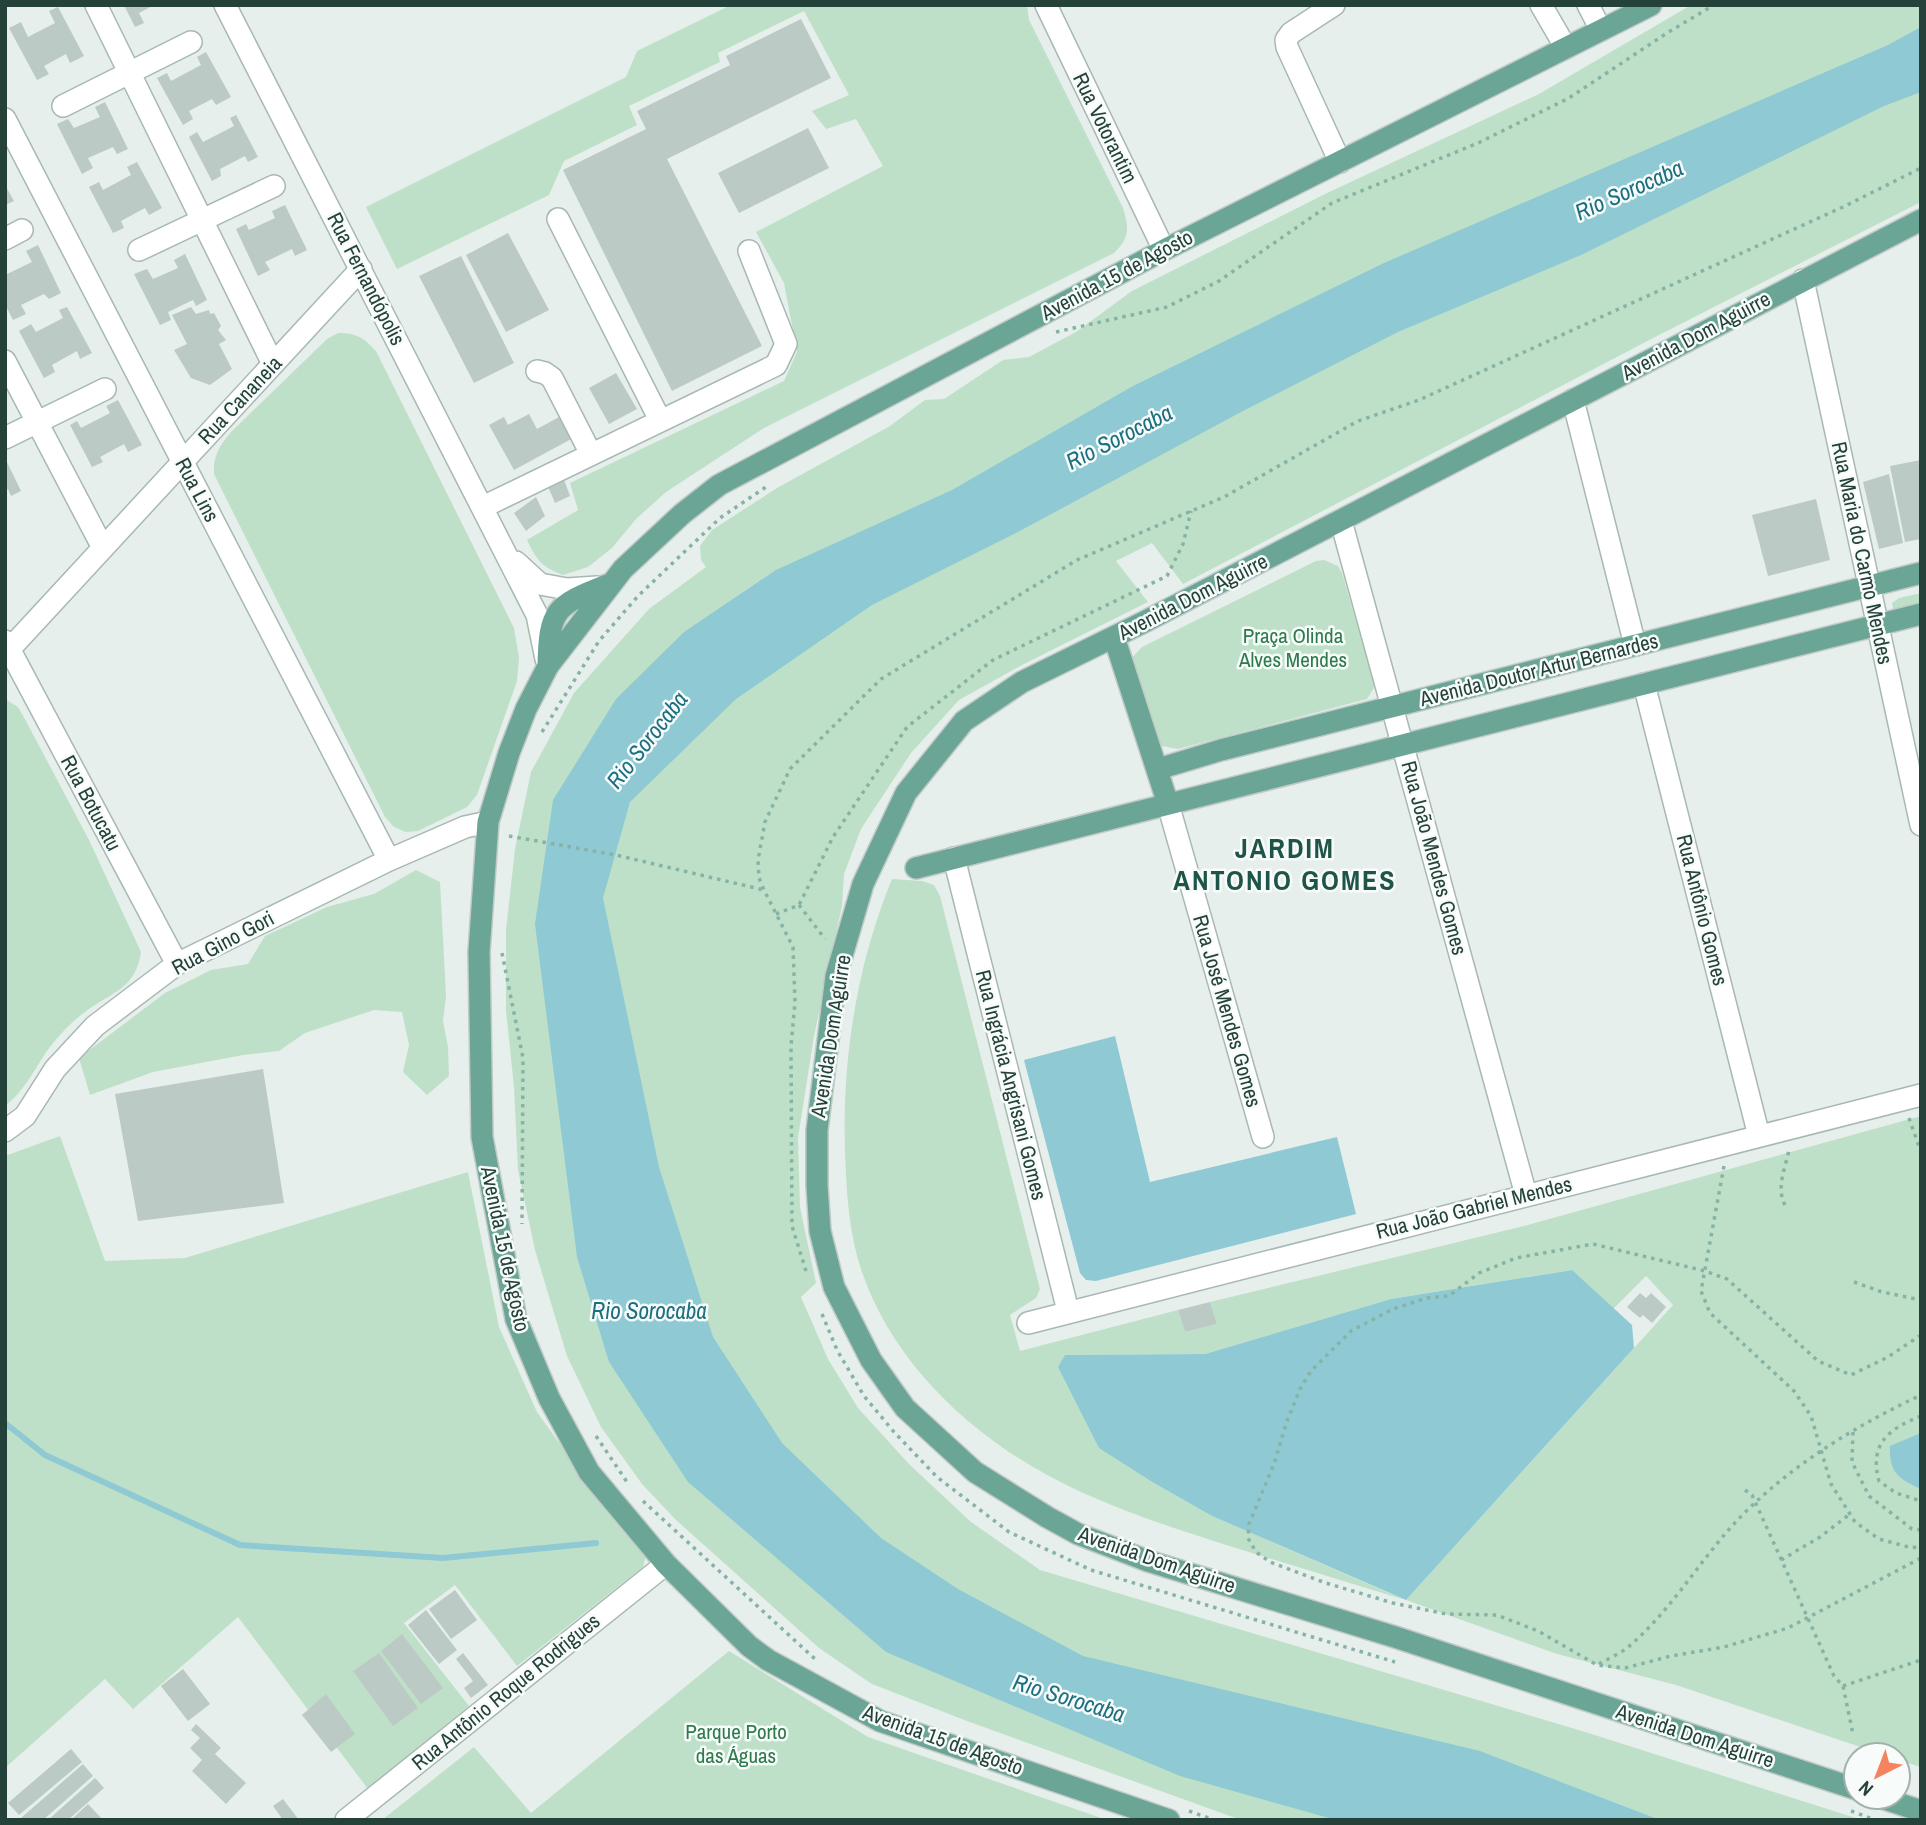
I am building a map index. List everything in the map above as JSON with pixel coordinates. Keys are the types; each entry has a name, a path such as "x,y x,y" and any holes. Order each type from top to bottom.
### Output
{"main road":[{"name":"Avenida 15 de Agosto","path":"1169,1820 880,1721 768,1660 750,1646 666,1564 589,1472 549,1398 516,1319 482,1137 479,952 488,822 517,731 548,666 555,643 579,609 719,485 1164,250 1651,5"},
{"name":"Avenida Dom Aguirre","path":"1842,1784 1409,1642 1148,1561 1078,1534 975,1472 905,1408 872,1360 834,1287 820,1231 817,1130 836,976 863,884 906,793 964,721 1022,682 1341,521 1921,220"},
{"name":"Avenida Doutor Artur Bernardes","path":"1158,769 1392,706 1921,573"},
{"name":"Avenida Doutor Artur Bernardes","path":"916,868 1921,614"},
{"path":"1114,637 1168,804"}],"street":[{"path":"96,5 273,364"},
{"name":"Rua Fernandópolis","path":"225,5 537,615 548,666"},
{"name":"Rua Votorantim","path":"1046,5 1164,250"},
{"path":"1334,5 1291,33 1286,40 1340,162"},
{"path":"1541,5 1566,48"},
{"path":"1587,5 1601,30"},
{"path":"63,106 191,42"},
{"name":"Rua Lins","path":"5,119 389,860"},
{"path":"139,250 274,186"},
{"path":"558,219 660,420"},
{"path":"483,507 776,365 786,344 749,251"},
{"name":"Rua Cananeia","path":"7,648 361,269"},
{"name":"Rua Maria do Carmo Mendes","path":"1803,280 1921,825"},
{"path":"5,362 103,548"},
{"path":"537,371 552,378 591,454"},
{"path":"5,438 105,389"},
{"path":"1573,400 1635,645"},
{"name":"Rua João Mendes Gomes","path":"1341,521 1526,1195"},
{"name":"Rua Fernandópolis","path":"506,552 540,584 579,609"},
{"path":"540,584 566,589 609,584"},
{"path":"537,615 555,643"},
{"name":"Rua Botucatu","path":"7,648 177,964"},
{"name":"Rua Antônio Gomes","path":"1644,684 1759,1136"},
{"name":"Rua José Mendes Gomes","path":"1168,804 1262,1137"},
{"name":"Rua Gino Gori","path":"5,1131 24,1116 55,1069 95,1026 177,964 389,860 465,827 488,822"},
{"name":"Rua Ingrácia Angrisani Gomes","path":"954,858 1068,1311"},
{"name":"Rua João Gabriel Mendes","path":"1028,1323 1912,1097"},
{"name":"Rua Antônio Roque Rodrigues","path":"346,1820 666,1564"}],"path":[{"path":"508,836 616,855 764,890"},
{"path":"799,905 841,960"},
{"path":"1912,1097 1921,1152"},
{"path":"1785,1205 1781,1198 1780,1185 1794,1127"},
{"path":"1727,1144 1701,1291 1710,1313 1794,1391 1811,1416 1831,1484 1855,1522 1879,1539 1912,1548 1921,1546"},
{"path":"1921,1335 1888,1357 1851,1375 1818,1362 1727,1279 1593,1244 1516,1258 1479,1273 1449,1296 1427,1298 1393,1309 1351,1331 1311,1371 1300,1389 1274,1464 1249,1524 1248,1538 1256,1552 1270,1562 1326,1583 1393,1603 1446,1614 1497,1615 1538,1631 1597,1665 1625,1668 1671,1656 1724,1647 1788,1628 1921,1558"},
{"path":"1854,1282 1882,1292 1921,1300"},
{"path":"1597,1665 1626,1649 1733,1525 1787,1475 1853,1432 1921,1395"},
{"path":"1921,1416 1889,1433 1877,1448 1875,1466 1879,1481 1896,1493 1921,1502"},
{"path":"1853,1432 1852,1462 1870,1496 1912,1529 1921,1530"},
{"path":"1745,1490 1752,1495 1835,1676 1843,1686 1853,1734"},
{"path":"1781,1560 1820,1537 1850,1514"},
{"path":"1843,1686 1921,1660"}],"green space":[{"path":"731,5 1027,5 1029,20 1123,208 1127,232 1114,253 764,428 666,492 636,519 612,548 588,567 563,575 541,562 527,540 578,510 570,483 784,381 797,352 784,283 756,232 883,166 856,119 826,129 812,111 849,95 804,11 718,53 720,62 629,106 637,125 564,161 549,195 397,269 366,207 626,77 637,51"},
{"path":"1691,5 1921,5 1921,202 1657,336 1183,584 1152,543 1116,561 1148,602 959,700 911,753 861,829 844,874 842,906 814,1036 798,1138 800,1207 816,1283 801,1297 828,1359 858,1408 909,1464 971,1522 1040,1570 1582,1731 1862,1820 1241,1820 872,1684 819,1648 676,1520 642,1484 601,1427 567,1356 535,1250 518,1170 514,1087 506,1011 506,930 515,849 531,772 574,693 649,609 706,567 701,560 700,546 712,530 777,488 890,426 925,400 944,399 1003,360 1029,357 1076,332 1132,291 1325,194 1539,94"},
{"path":"338,333 360,337 376,351 514,628 519,658 517,681 477,795 467,807 418,831 406,832 394,827 385,817 214,474 218,451 232,431 327,339"},
{"name":"Praça Olinda Alves Mendes","path":"1324,560 1338,566 1342,573 1374,683 1367,699 1178,749 1162,746 1143,733 1130,660 1142,647 1316,561"},
{"path":"1921,593 1921,608 1900,613 1893,609 1892,603 1899,598"},
{"path":"5,699 18,707 26,721 89,840 141,952 129,981 67,1027 46,1052 21,1090 5,1106"},
{"path":"416,870 440,882 446,996 443,1021 448,1047 449,1076 427,1095 403,1072 409,1045 402,1012 374,1010 305,1033 279,1051 153,1072 90,1095 79,1058 165,993 211,970 248,964 265,936 327,907 374,894"},
{"path":"892,879 922,881 934,885 940,896 1040,1289 1036,1298 1010,1315 1020,1351 1178,1310 1185,1332 1217,1324 1210,1302 1520,1227 1921,1116 1921,1767 1912,1764 1912,1741 1842,1741 1676,1685 1557,1654 1406,1600 1673,1305 1646,1276 1613,1309 1571,1270 1391,1299 1205,1354 1065,1355 1154,1483 1212,1516 1405,1600 1123,1510 1044,1473 974,1426 943,1398 915,1366 891,1332 871,1295 851,1230 845,1150 849,1046 861,978"},
{"path":"60,1136 105,1261 185,1258 468,1172 499,1327 537,1412 583,1476 647,1551 643,1567 517,1666 455,1585 404,1623 469,1706 368,1789 238,1617 133,1709 105,1679 5,1768 5,1156"},
{"name":"Parque Porto das Águas","path":"729,1651 868,1737 1107,1820 382,1820 474,1747 531,1813"}],"water":[{"name":"Rio Sorocaba","path":"1921,27 1921,92 1884,106 1581,255 1398,332 1241,412 1016,533 872,605 736,699 630,802 603,898 659,1167 713,1337 782,1443 881,1538 958,1589 1083,1656 1480,1751 1660,1820 1336,1820 1180,1776 886,1652 688,1482 609,1362 577,1257 535,924 553,800 616,699 684,632 776,570 952,490 1133,386 1384,263 1888,45"},
{"path":"1115,1036 1150,1182 1337,1137 1356,1214 1096,1281 1086,1280 1080,1273 1024,1060"},
{"path":"1572,1270 1632,1325 1634,1348 1406,1600 1212,1516 1099,1448 1058,1367 1065,1355 1205,1354 1391,1299"},
{"path":"1921,1433 1919,1488 1896,1473 1891,1462 1890,1446"}],"building":[{"path":"124,5 154,5 139,13 144,23 135,27"},
{"path":"58,7 84,56 70,63 66,54 44,66 49,74 37,80 9,28 21,22 28,37 55,23 49,11"},
{"path":"801,19 831,78 667,159 762,346 672,391 563,170 646,129 637,111 730,65 726,56"},
{"path":"206,52 231,97 216,105 212,99 189,111 193,119 183,125 157,78 167,73 171,81 201,65 197,57"},
{"path":"105,102 128,149 117,154 113,147 88,158 93,168 82,174 57,124 68,119 74,128 100,117 95,107"},
{"path":"236,115 258,157 248,162 245,156 220,169 221,176 212,181 189,137 197,132 203,142 234,126 230,118"},
{"path":"808,128 829,168 739,213 718,173"},
{"path":"137,162 162,208 149,215 145,208 121,221 124,228 113,233 89,187 99,182 103,190 131,175 127,167"},
{"path":"5,185 14,201 5,205"},
{"path":"285,205 307,250 295,256 292,249 265,262 270,270 258,276 236,229 246,224 249,230 275,218 272,211"},
{"path":"508,233 549,310 506,332 466,255"},
{"path":"38,245 61,293 49,299 44,294 21,305 26,314 13,320 5,304 5,275 32,262 26,251"},
{"path":"185,254 207,300 196,306 193,300 168,312 171,320 160,325 134,274 147,269 153,279 178,268 174,260"},
{"path":"461,256 514,363 474,383 419,276"},
{"path":"67,307 92,353 80,359 77,351 52,365 55,372 44,378 19,331 31,324 36,332 63,318 59,310"},
{"path":"191,307 196,314 209,310 210,314 214,313 221,326 218,330 226,340 219,344 232,369 210,385 191,378 174,350 187,344 172,315"},
{"path":"616,373 637,409 609,424 589,388"},
{"path":"118,400 142,445 128,452 124,444 100,457 103,462 92,467 70,425 77,421 81,428 110,413 106,406"},
{"path":"529,414 537,429 561,416 573,438 514,470 489,425 504,417 508,425"},
{"path":"5,458 21,491 11,496 8,489 5,491"},
{"path":"1921,460 1921,539 1905,542 1890,466"},
{"path":"1889,474 1903,543 1879,549 1863,482"},
{"path":"563,477 570,496 555,503 547,484"},
{"path":"536,497 545,516 526,531 514,513"},
{"path":"1816,499 1830,560 1768,576 1752,515"},
{"path":"263,1069 284,1203 138,1221 115,1094"},
{"path":"1640,1293 1646,1298 1651,1293 1666,1307 1652,1323 1643,1315 1640,1318 1627,1307"},
{"path":"1210,1302 1217,1324 1185,1332 1178,1310"},
{"path":"455,1590 477,1620 451,1639 429,1609"},
{"path":"426,1610 457,1650 439,1664 408,1625"},
{"path":"402,1634 443,1688 421,1704 381,1651"},
{"path":"379,1653 418,1708 393,1726 353,1671"},
{"path":"463,1653 488,1685 471,1698 464,1688 473,1681 456,1659"},
{"path":"183,1669 210,1704 188,1721 161,1686"},
{"path":"326,1694 355,1734 331,1752 302,1715"},
{"path":"196,1724 221,1748 215,1754 246,1783 226,1804 192,1771 202,1760 190,1748 200,1738 191,1730"},
{"path":"71,1749 82,1762 19,1815 8,1803"},
{"path":"83,1764 93,1776 43,1820 21,1818"},
{"path":"95,1778 104,1788 68,1820 48,1820"},
{"path":"283,1799 299,1820 283,1820 273,1806"},
{"path":"88,1804 103,1820 71,1820"}],"waterway":[{"path":"5,1423 45,1455 240,1545 443,1558 596,1543"}],"district":[{"name":"JARDIM ANTONIO GOMES","path":"1285,864"}]}
